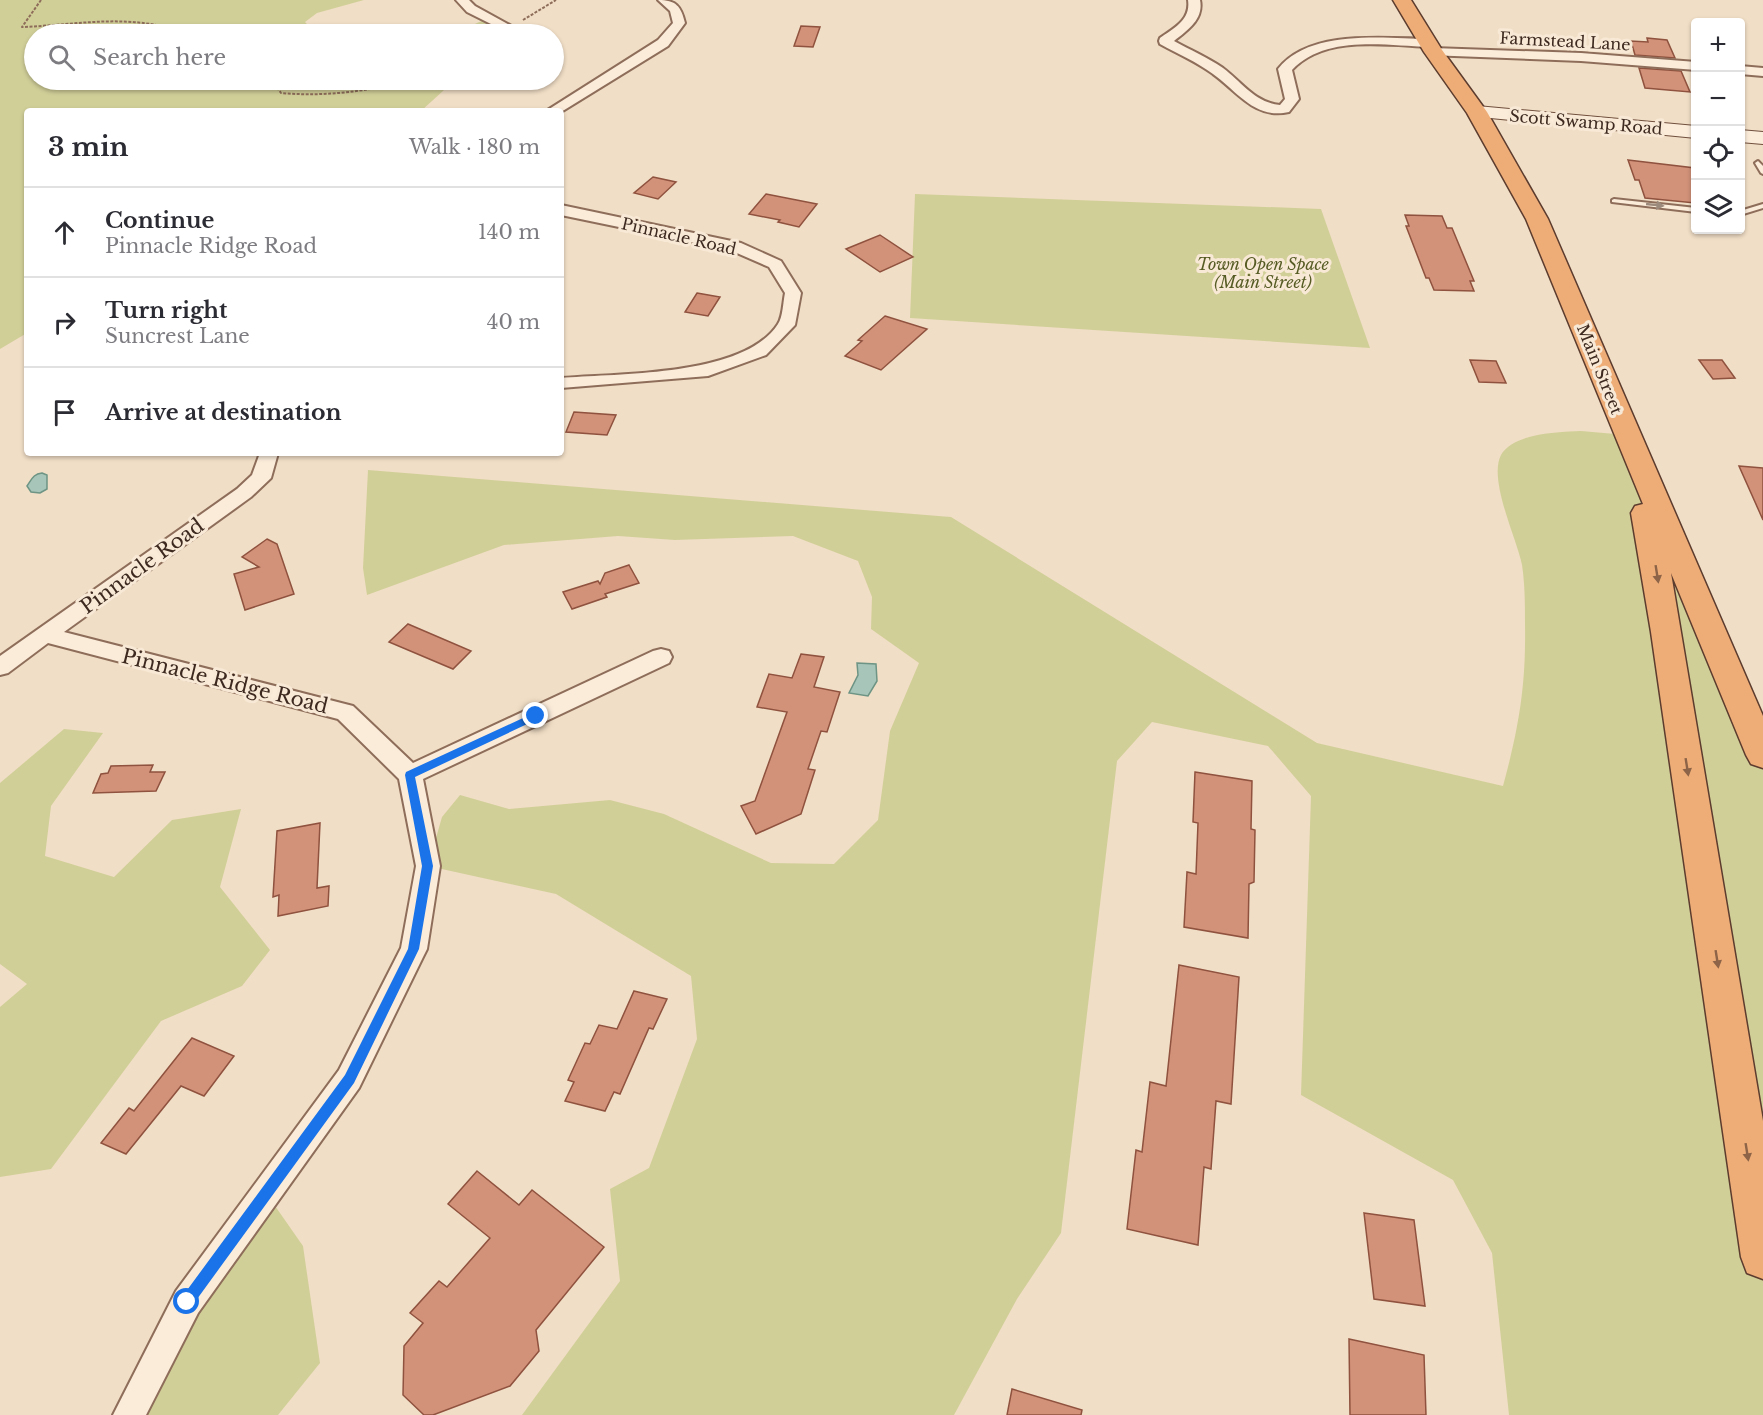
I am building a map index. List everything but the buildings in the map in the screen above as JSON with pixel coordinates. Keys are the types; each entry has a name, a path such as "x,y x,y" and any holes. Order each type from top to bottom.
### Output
{"highway":[{"name":"Main Street","path":"1402,0 1430,47 1477,112 1537,219 1763,755"},
{"path":"1627,435 1652,544 1663,610 1763,1257"}],"main road":[{"name":"Scott Swamp Road","path":"1477,112 1691,132"},
{"path":"1745,136 1763,138"}],"street":[{"path":"462,0 471,9 501,24"},
{"path":"558,108 663,43 679,23 676,10 664,0"},
{"name":"Farmstead Lane","path":"1194,0 1196,5 1192,19 1165,41 1219,72 1248,98 1264,108 1284,109 1292,99 1286,69 1298,56 1329,45 1369,42 1691,66"},
{"path":"1745,70 1763,72"},
{"name":"Pinnacle Road","path":"564,211 735,246 775,264 793,293 787,326 760,351 708,371 564,383"},
{"name":"Pinnacle Road","path":"0,667 244,493 261,478 268,456"},
{"name":"Pinnacle Ridge Road","path":"46,635 345,712 410,775"},
{"path":"129,1415 187,1302 350,1079 414,949 428,866 410,775 662,657"}],"lane":[{"path":"1758,163 1763,172"},
{"path":"1614,201 1691,210"},
{"path":"1745,211 1763,206"}],"path":[{"path":"24,24 42,0"},
{"path":"516,24 556,0"},
{"path":"86,24 123,21 152,24"},
{"path":"279,90 281,93 308,97 365,90"}],"green space":[{"path":"0,0 364,0 317,13 305,22 307,24 24,24 24,90 444,90 424,108 24,108 24,335 0,349"},
{"path":"488,18 501,24 475,24"},
{"name":"Town Open Space (Main Street)","path":"915,194 1321,209 1370,348 910,318"},
{"path":"1581,431 1627,435 1763,755 1763,1415 1509,1415 1492,1253 1453,1180 1301,1095 1311,796 1268,746 1152,722 1117,761 1061,1233 1017,1299 954,1415 522,1415 620,1281 610,1189 649,1168 697,1039 691,976 556,894 428,866 442,817 460,795 509,809 610,800 664,814 771,863 834,864 878,820 890,731 919,663 871,629 872,597 858,561 793,536 675,540 618,536 504,545 367,595 363,568 368,470 951,517 1317,743 1503,786 1523,687 1525,602 1522,565 1501,494 1498,466 1501,455 1515,442 1537,435"},
{"path":"64,729 103,733 51,806 45,856 114,877 172,820 241,809 220,887 270,950 242,986 161,1021 51,1169 0,1177 0,1007 27,984 0,964 0,783"},
{"path":"266,1193 303,1246 320,1363 278,1415 129,1415"}],"shaded area":[{"path":"42,473 47,475 47,489 40,493 31,492 27,486 35,476"},
{"path":"857,663 876,664 877,681 868,696 849,693 858,675"}],"route":[{"path":"187,1302 350,1079 414,949 428,866 410,775 536,716"}]}
